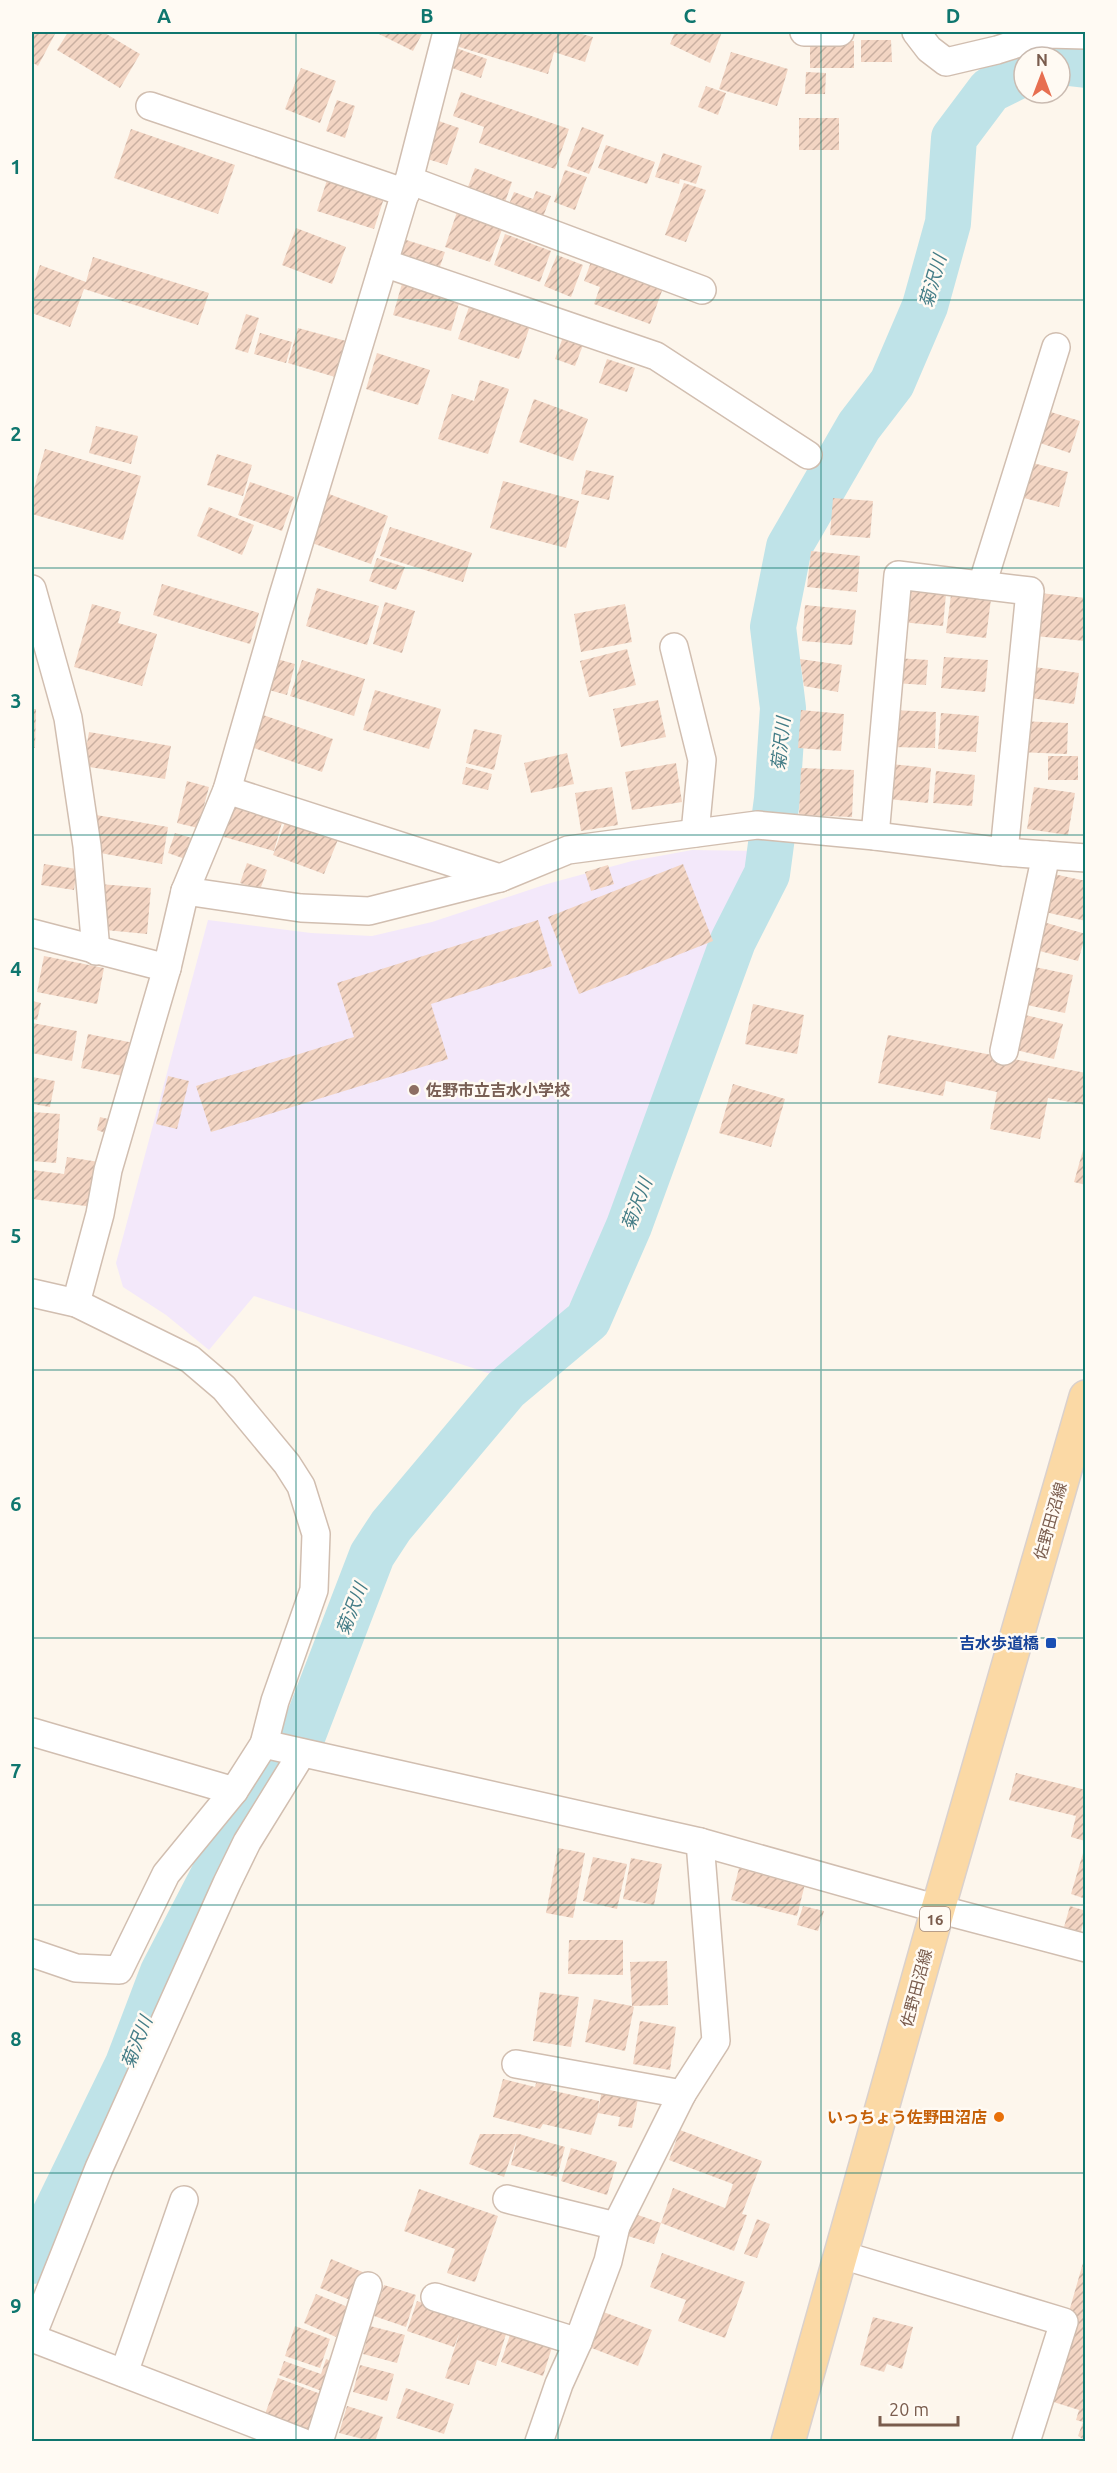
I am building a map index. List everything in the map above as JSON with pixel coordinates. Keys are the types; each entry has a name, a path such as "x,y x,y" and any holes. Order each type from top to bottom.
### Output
{"main road":[{"name":"佐野田沼線","path":"788,2442 1086,1397"}],"street":[{"path":"76,1303 100,1214 108,1170 167,968 185,891 227,790 407,187 447,32"},
{"path":"804,32 840,32"},
{"path":"916,32 929,49 946,62 997,50 1047,34 1086,35"},
{"path":"150,106 407,187 702,290"},
{"path":"384,263 656,356 808,455"},
{"path":"982,585 1056,347"},
{"path":"875,836 898,575 982,585 1030,591 1004,852"},
{"path":"32,589 68,718 87,846 96,951"},
{"path":"674,647 702,759 695,833"},
{"path":"227,790 500,878"},
{"path":"185,891 302,908 369,911 500,878 568,850 757,825 875,836 1004,852 1086,858"},
{"path":"1004,1051 1046,855"},
{"path":"32,933 167,968"},
{"path":"32,1293 76,1303 190,1359 224,1389 287,1464 302,1486 316,1534 314,1590 275,1701 264,1744 234,1791 166,1874 119,1970 76,1968 32,1953"},
{"path":"32,1732 234,1791"},
{"path":"264,1744 700,1842 938,1910 1086,1948"},
{"path":"302,1753 246,1842 227,1883 99,2168 32,2337 302,2442"},
{"path":"539,2442 559,2384 578,2342 608,2260 616,2226 682,2094 716,2041 700,1842"},
{"path":"516,2064 682,2094"},
{"path":"507,2199 616,2226"},
{"path":"124,2373 184,2200"},
{"path":"842,2255 1064,2322 1026,2442"},
{"path":"319,2442 368,2286"},
{"path":"435,2297 578,2342"}],"shaded area":[{"name":"佐野市立吉水小学校","path":"692,850 758,851 607,1244 566,1310 497,1376 254,1296 209,1350 166,1315 123,1287 116,1263 208,920 311,933 372,936 432,922 547,884 632,861"}],"building":[{"path":"32,32 56,32 38,66 32,62"},
{"path":"68,32 103,32 140,54 120,88 57,50"},
{"path":"375,32 423,32 413,51"},
{"path":"460,32 574,32 593,37 585,62 554,52 548,74 456,46"},
{"path":"675,32 722,32 710,63 670,44"},
{"path":"861,40 891,40 892,62 861,62"},
{"path":"810,41 854,41 854,68 810,68"},
{"path":"456,48 487,59 481,78 449,67"},
{"path":"731,52 788,69 777,106 719,89"},
{"path":"301,68 336,81 320,123 285,109"},
{"path":"806,72 826,73 825,94 805,94"},
{"path":"706,86 726,93 718,115 698,107"},
{"path":"461,92 569,129 555,169 479,143 484,127 453,116"},
{"path":"337,100 355,106 345,138 326,131"},
{"path":"799,118 839,118 839,150 799,150"},
{"path":"436,120 459,128 447,165 424,158"},
{"path":"582,127 604,135 589,174 567,166"},
{"path":"131,129 235,165 218,214 114,178"},
{"path":"606,145 655,162 647,184 598,168"},
{"path":"663,153 702,166 696,184 680,179 679,184 655,177"},
{"path":"475,168 512,182 503,208 465,195"},
{"path":"565,170 587,177 575,210 554,202"},
{"path":"328,177 385,195 374,229 317,211"},
{"path":"684,183 706,190 686,242 665,235"},
{"path":"536,191 551,196 541,222 507,209 514,192 533,199"},
{"path":"457,212 503,227 490,262 445,247"},
{"path":"296,228 346,247 332,284 282,265"},
{"path":"505,234 551,251 540,282 494,265"},
{"path":"403,239 445,252 438,272 396,258"},
{"path":"557,255 583,265 571,297 544,286"},
{"path":"93,257 209,293 198,325 84,289 70,327 32,313 32,289 40,265 86,282"},
{"path":"591,262 663,288 650,324 594,304 600,287 584,281"},
{"path":"403,280 461,296 451,331 393,315"},
{"path":"471,301 532,320 519,359 458,339"},
{"path":"246,314 259,318 248,353 235,349"},
{"path":"298,328 346,341 335,377 288,363"},
{"path":"260,333 292,342 286,363 254,354"},
{"path":"563,337 583,345 575,366 555,359"},
{"path":"377,353 430,370 418,405 366,389"},
{"path":"607,359 635,368 627,392 599,383"},
{"path":"480,380 509,389 488,454 438,439 452,394 474,401"},
{"path":"534,399 588,419 573,461 519,442"},
{"path":"1041,409 1080,421 1070,453 1031,440"},
{"path":"96,426 138,436 131,464 89,453"},
{"path":"45,449 141,476 123,540 32,514 32,496"},
{"path":"217,454 252,465 243,496 207,485"},
{"path":"1025,461 1068,472 1059,507 1016,496"},
{"path":"586,470 614,476 609,500 581,494"},
{"path":"503,481 579,501 566,548 490,528"},
{"path":"250,482 294,497 282,531 238,515"},
{"path":"329,494 388,516 371,564 312,543"},
{"path":"833,498 873,501 870,538 830,535"},
{"path":"209,507 254,525 242,555 197,536"},
{"path":"390,527 472,553 463,582 380,556"},
{"path":"811,551 860,556 857,592 807,587"},
{"path":"377,558 405,567 396,590 369,581"},
{"path":"162,584 259,613 250,644 153,615"},
{"path":"317,588 379,606 367,645 306,626"},
{"path":"904,590 946,594 943,626 901,622"},
{"path":"1040,593 1086,598 1085,641 1035,636"},
{"path":"951,595 991,599 986,638 946,633"},
{"path":"385,602 415,611 402,653 373,644"},
{"path":"92,604 121,612 118,623 157,634 142,686 74,667"},
{"path":"625,604 632,642 581,652 574,614"},
{"path":"805,605 856,610 852,645 802,641"},
{"path":"627,649 636,685 589,697 580,661"},
{"path":"944,657 988,660 985,692 941,688"},
{"path":"895,658 928,660 926,685 894,683"},
{"path":"277,659 295,664 287,695 269,690"},
{"path":"800,659 842,665 838,692 804,686"},
{"path":"302,660 365,679 354,716 290,696"},
{"path":"1034,667 1079,673 1074,704 1030,698"},
{"path":"375,690 441,709 429,749 363,730"},
{"path":"658,700 666,737 621,747 613,709"},
{"path":"32,709 36,709 35,748 32,748"},
{"path":"801,710 844,714 841,751 798,748"},
{"path":"892,710 936,712 935,748 891,747"},
{"path":"941,713 979,716 976,752 938,749"},
{"path":"263,715 333,739 322,772 251,747"},
{"path":"1019,721 1068,723 1067,754 1017,752"},
{"path":"474,729 502,735 494,770 466,763"},
{"path":"89,732 171,746 165,779 83,766"},
{"path":"567,753 574,784 531,793 524,763"},
{"path":"1048,756 1078,756 1078,780 1048,780"},
{"path":"676,763 682,802 632,810 625,772"},
{"path":"891,764 931,768 928,803 888,799"},
{"path":"466,767 492,774 488,790 462,784"},
{"path":"801,768 854,770 852,817 799,815"},
{"path":"936,771 975,775 972,806 933,803"},
{"path":"187,781 209,787 198,828 177,823"},
{"path":"612,787 618,825 581,831 575,793"},
{"path":"1034,787 1075,793 1068,835 1027,829"},
{"path":"234,800 284,815 274,851 224,837"},
{"path":"96,815 168,827 162,864 89,851"},
{"path":"287,817 339,837 324,874 273,855"},
{"path":"175,833 195,839 188,860 168,853"},
{"path":"247,863 267,870 260,890 240,883"},
{"path":"44,864 77,869 74,890 41,885"},
{"path":"683,864 713,941 579,994 548,917"},
{"path":"608,865 614,884 591,891 585,872"},
{"path":"1049,873 1086,881 1086,921 1040,911"},
{"path":"99,884 151,888 147,934 95,929"},
{"path":"538,920 552,966 431,1004 448,1059 211,1132 196,1086 354,1037 337,983"},
{"path":"1043,922 1086,934 1078,961 1036,950"},
{"path":"44,956 104,968 97,1004 37,992"},
{"path":"1030,966 1073,975 1065,1013 1022,1004"},
{"path":"32,1001 41,1003 37,1020 32,1019"},
{"path":"753,1004 804,1015 797,1054 745,1044"},
{"path":"1021,1014 1063,1024 1054,1059 1012,1049"},
{"path":"32,1023 77,1031 72,1061 32,1053"},
{"path":"88,1034 134,1043 128,1077 81,1068"},
{"path":"888,1035 1086,1073 1086,1105 1048,1098 1040,1139 990,1129 997,1092 946,1081 943,1096 878,1083"},
{"path":"168,1076 189,1081 177,1129 156,1124"},
{"path":"32,1077 55,1081 50,1107 32,1104"},
{"path":"733,1084 785,1099 771,1147 719,1133"},
{"path":"32,1112 60,1114 56,1163 32,1161"},
{"path":"100,1117 112,1120 108,1134 97,1130"},
{"path":"1086,1143 1086,1185 1074,1182"},
{"path":"67,1157 99,1162 93,1207 32,1199 32,1170 64,1174"},
{"path":"1016,1773 1086,1790 1085,1841 1071,1837 1076,1816 1009,1800"},
{"path":"558,1848 585,1853 573,1918 546,1913"},
{"path":"1083,1853 1086,1854 1086,1899 1071,1894"},
{"path":"593,1857 627,1864 617,1909 583,1901"},
{"path":"631,1858 662,1864 654,1905 623,1899"},
{"path":"739,1868 805,1884 797,1916 731,1900"},
{"path":"803,1906 824,1911 818,1931 797,1925"},
{"path":"1070,1906 1086,1911 1081,1932 1064,1927"},
{"path":"569,1940 623,1940 623,1975 568,1974"},
{"path":"667,1961 668,2005 632,2006 630,1962"},
{"path":"540,1992 579,1997 571,2047 533,2041"},
{"path":"594,1999 634,2007 625,2051 585,2042"},
{"path":"640,2021 676,2027 670,2070 633,2064"},
{"path":"538,2075 553,2079 550,2090 599,2101 598,2111 603,2085 638,2099 632,2128 618,2126 620,2117 598,2113 591,2135 543,2124 540,2129 493,2117 503,2079 535,2087"},
{"path":"680,2130 762,2161 742,2214 747,2215 734,2251 661,2223 673,2188 725,2208 733,2184 669,2160"},
{"path":"480,2134 519,2134 565,2147 557,2177 511,2165 517,2139 504,2177 469,2164"},
{"path":"571,2148 617,2162 607,2195 561,2181"},
{"path":"419,2189 498,2216 475,2282 447,2273 455,2249 404,2231"},
{"path":"635,2214 661,2223 654,2244 628,2236"},
{"path":"757,2219 770,2224 757,2258 744,2254"},
{"path":"662,2253 745,2282 725,2338 678,2321 686,2300 650,2287"},
{"path":"1085,2256 1086,2441 1078,2436 1083,2422 1076,2420 1079,2410 1044,2399"},
{"path":"331,2259 365,2273 353,2301 320,2288"},
{"path":"384,2285 416,2295 406,2327 374,2316"},
{"path":"316,2294 348,2307 336,2337 304,2323"},
{"path":"417,2301 507,2331 496,2366 477,2360 469,2385 445,2378 460,2332 454,2347 407,2331"},
{"path":"598,2310 652,2330 638,2366 584,2345"},
{"path":"873,2317 913,2327 902,2369 887,2364 884,2372 860,2365"},
{"path":"295,2326 330,2339 320,2368 285,2356"},
{"path":"370,2326 405,2335 397,2363 363,2354"},
{"path":"511,2332 553,2344 543,2376 501,2362"},
{"path":"326,2359 337,2363 327,2393 279,2375 284,2361 321,2374"},
{"path":"360,2365 394,2374 387,2401 353,2392"},
{"path":"278,2378 326,2396 312,2435 264,2417"},
{"path":"406,2388 454,2404 444,2434 396,2418"},
{"path":"347,2406 383,2417 375,2442 339,2433"}],"waterway":[{"name":"菊沢川","path":"1072,63 1086,65"},
{"name":"菊沢川","path":"32,2261 128,2064 163,1972 217,1868 262,1789 299,1745 372,1555 391,1526 506,1389 588,1320 629,1226 733,941 767,874 777,799 783,708 773,627 789,547 859,426 892,383 925,306 948,223 954,138 990,90 1012,79"}],"place":[{"name":"佐野市立吉水小学校","path":"414,1090"},
{"name":"吉水歩道橋","path":"1051,1643"},
{"name":"いっちょう佐野田沼店","path":"999,2117"}]}
